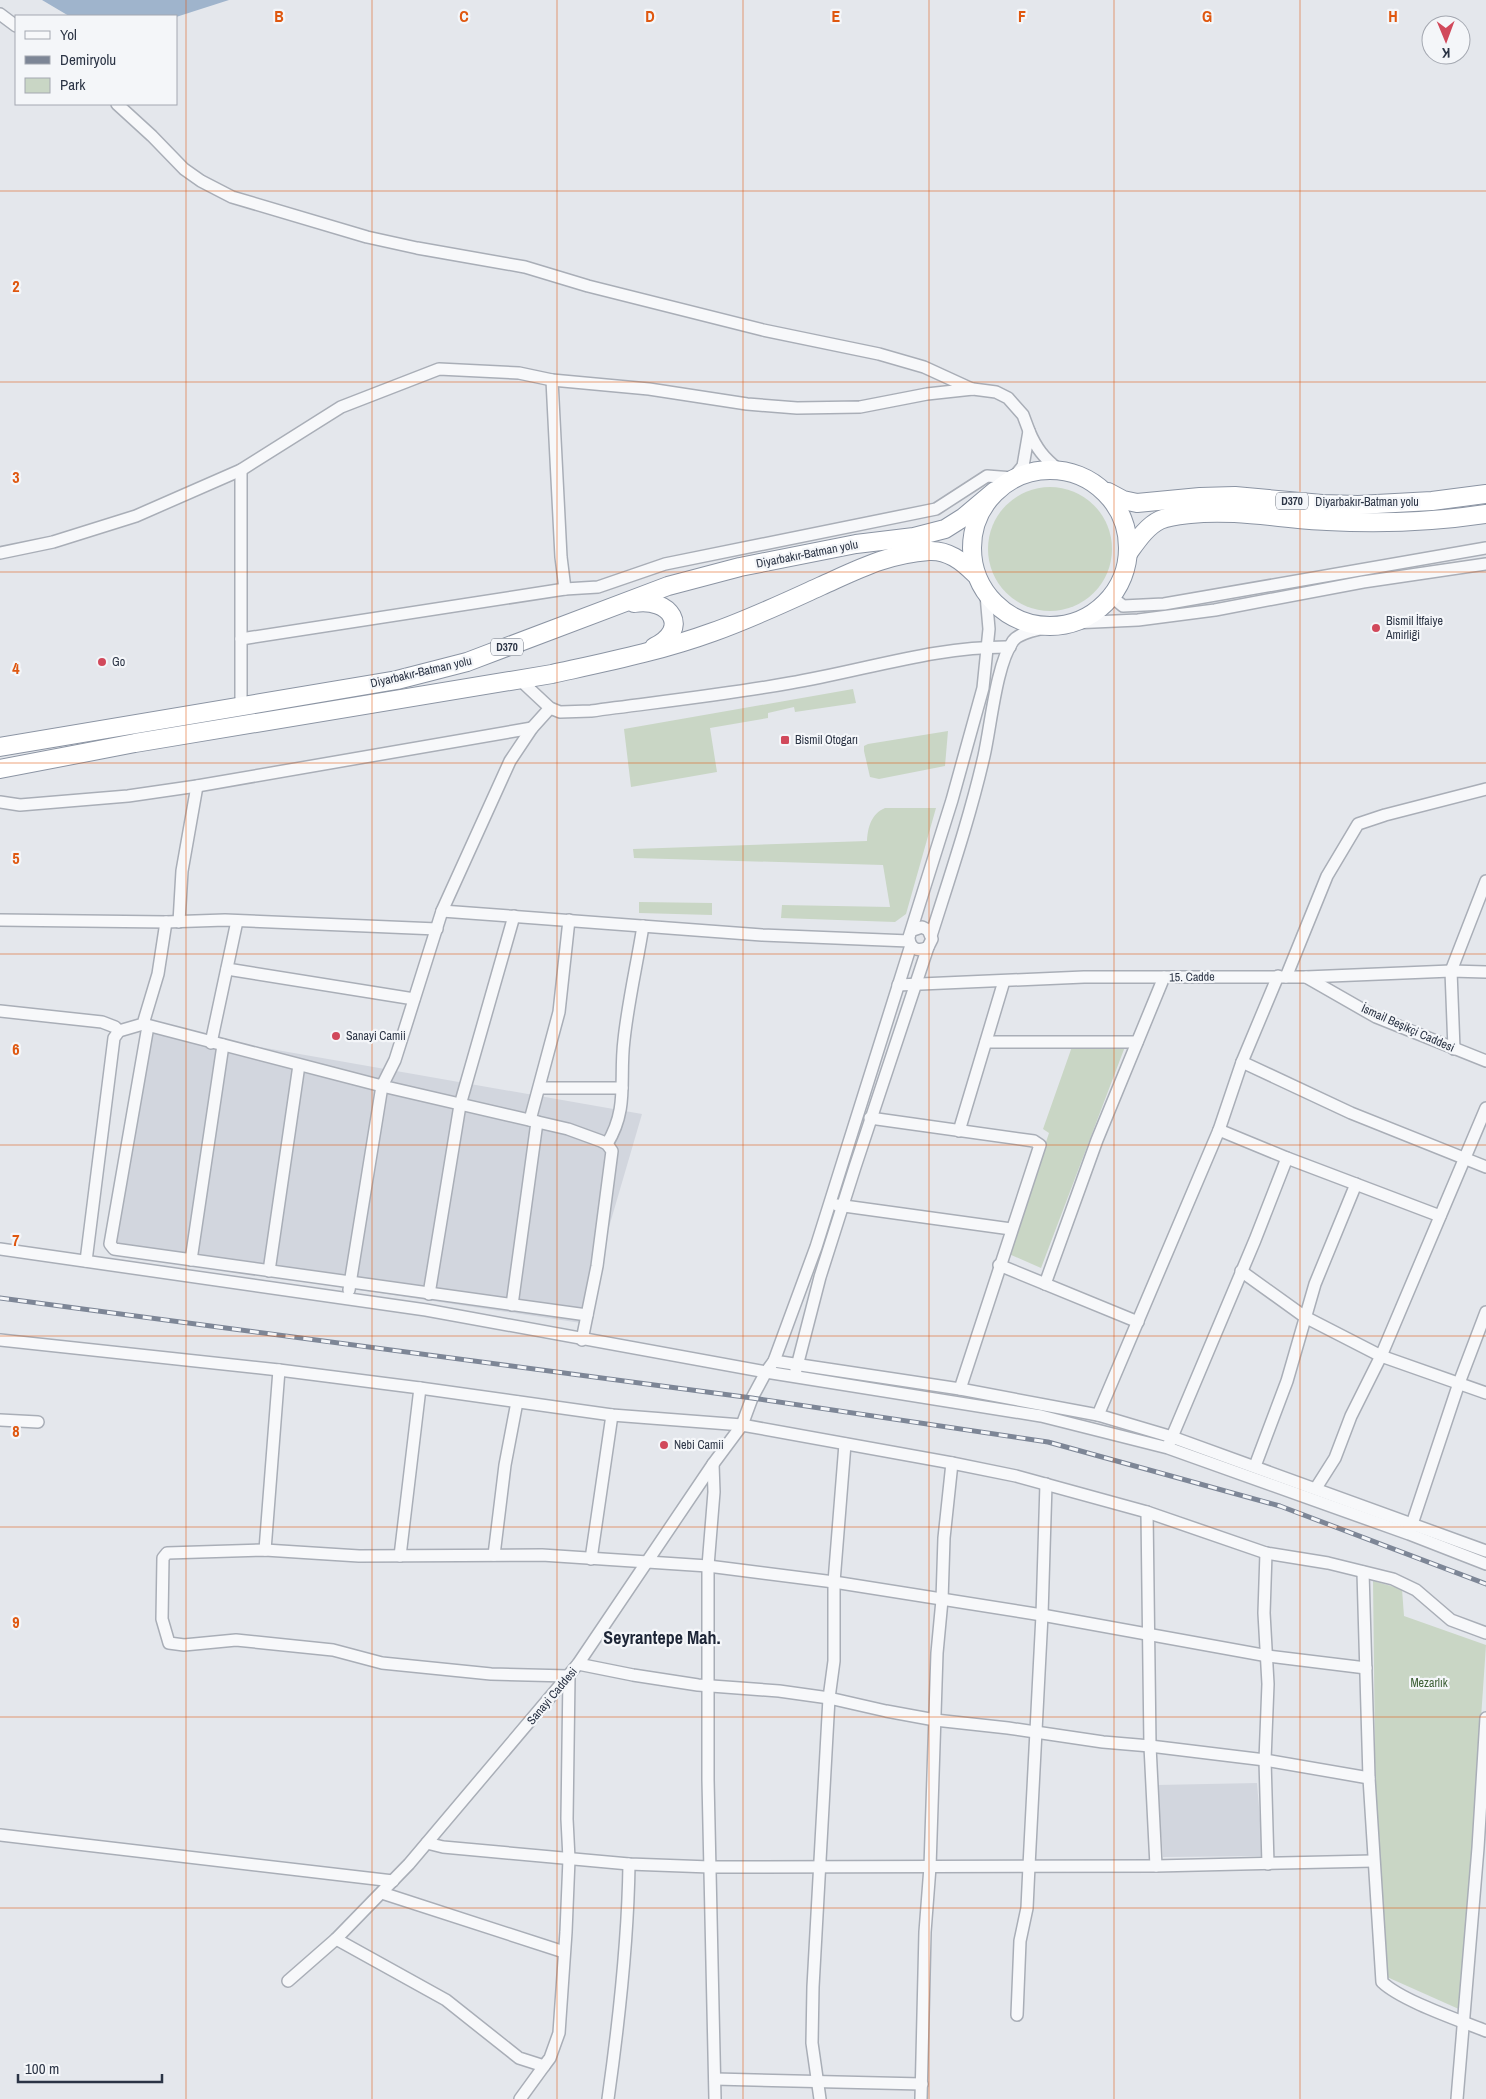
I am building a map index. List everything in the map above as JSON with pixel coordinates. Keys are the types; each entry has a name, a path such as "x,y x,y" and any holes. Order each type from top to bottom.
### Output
{"highway":[{"path":"1058,469 1080,475 1101,488 1117,506 1126,528 1129,552 1124,576 1112,596 1094,613 1072,623 1048,627 1024,623 1003,611 986,595 975,574 970,553 972,530 981,509 995,491 1013,478 1035,470 1058,469"},
{"name":"Diyarbakır-Batman yolu","path":"1101,488 1123,500 1137,503 1235,496 1322,504 1358,505 1432,502 1486,494"},
{"name":"Diyarbakır-Batman yolu","path":"0,747 397,680 428,673 467,662 668,586 740,567 856,544 914,537 945,528 964,517 995,491"},
{"name":"Diyarbakır-Batman yolu","path":"1129,552 1151,526 1161,519 1202,513 1249,513 1325,521 1394,523 1486,514"},
{"name":"Diyarbakır-Batman yolu","path":"0,770 135,743 552,674 642,653 714,632 888,557 932,551 950,554 964,562 975,574"},
{"path":"612,607 645,601 665,607 672,616 673,626 671,635 666,641 642,653"}],"street":[{"path":"0,14 15,25"},
{"path":"118,105 184,169 201,182 232,197 367,237 435,252 525,267 588,286 763,330 879,354 924,366 972,389"},
{"path":"0,553 53,542 136,516 241,470 340,407 439,369 519,373 552,380 649,390 747,404 797,408 860,407 927,394 972,389 996,392 1008,398 1024,415 1037,449 1046,460 1058,469"},
{"path":"552,380 561,557 565,589"},
{"path":"241,640 565,589 598,587 664,564 936,509 987,476 1013,478 1023,466 1029,432"},
{"path":"241,470 241,706"},
{"path":"1112,596 1124,606 1164,604 1486,548"},
{"path":"1072,623 1138,620 1215,610 1363,582 1486,564"},
{"name":"Sanayi Caddesi","path":"288,1981 336,1939 393,1881 578,1664 647,1560 742,1425 752,1398 774,1361 830,1203 898,986 984,688 989,629 986,595"},
{"path":"794,1376 820,1277 870,1118 931,942 931,936 962,840 984,756 1006,654 1015,639 1026,633 1048,627"},
{"path":"519,679 550,708 560,712 591,711 790,683 935,653 988,647 1010,647"},
{"path":"348,1299 382,1086 395,1060 442,911 510,761 532,728 550,708"},
{"path":"0,802 20,805 87,801 197,786 532,728"},
{"path":"179,922 182,871 197,786"},
{"path":"1098,1415 1219,1130 1242,1062 1328,876 1358,824 1486,788"},
{"path":"1454,1049 1451,970 1486,881"},
{"path":"442,911 762,935 911,939"},
{"path":"429,1294 460,1105 514,916"},
{"path":"0,920 179,922 237,920 436,929"},
{"path":"191,1260 227,969 237,920"},
{"path":"512,1305 534,1121 540,1088 559,1012 569,920"},
{"path":"166,922 158,974 146,1025 110,1244 116,1250 587,1315"},
{"path":"607,1144 620,1117 625,1033 643,926"},
{"path":"911,939 918,928 925,928 931,936"},
{"path":"911,939 917,950 928,947"},
{"path":"227,969 414,999"},
{"name":"15. Cadde","path":"898,986 1084,978 1306,977 1451,970 1486,972"},
{"name":"İsmail Beşikçi Caddesi","path":"1306,977 1376,1017 1486,1061"},
{"path":"1045,1284 1097,1140 1164,978"},
{"path":"959,1131 1004,981"},
{"path":"0,1011 102,1022 115,1026 119,1032"},
{"path":"86,1262 114,1038 119,1032 146,1025 382,1086 568,1129 607,1144 612,1151 597,1266 582,1340"},
{"path":"986,1042 1137,1042"},
{"path":"1242,1062 1351,1113 1486,1167"},
{"path":"269,1271 299,1065"},
{"path":"540,1088 622,1088"},
{"path":"1316,1488 1335,1458 1351,1416 1381,1356 1486,1108"},
{"path":"870,1118 1034,1141 1040,1145 999,1265 960,1389"},
{"path":"1219,1130 1440,1216"},
{"path":"1168,1448 1255,1240 1287,1158"},
{"path":"1255,1466 1287,1381 1315,1284 1356,1184"},
{"path":"830,1203 1011,1229"},
{"path":"0,1249 426,1310 582,1340 766,1372 1041,1416 1168,1448 1410,1529 1486,1551"},
{"path":"999,1265 1138,1322"},
{"path":"1241,1271 1305,1317 1381,1356 1486,1393"},
{"path":"1410,1529 1459,1384 1486,1312"},
{"path":"0,1340 278,1370 612,1415 742,1425 952,1463 1046,1484 1147,1512 1266,1553 1328,1562 1393,1579 1416,1590 1451,1620 1486,1634"},
{"path":"774,1361 960,1389 1098,1415 1172,1437 1316,1488 1486,1564"},
{"path":"265,1550 278,1370"},
{"path":"400,1556 420,1388"},
{"path":"494,1555 505,1464 517,1402"},
{"path":"591,1559 612,1415"},
{"path":"0,1420 38,1422"},
{"path":"820,2099 812,2043 818,1868 829,1698 834,1662 834,1582 845,1444"},
{"path":"921,2099 925,1932 930,1867 937,1653 942,1600 944,1538 952,1463"},
{"path":"713,1464 714,1492 708,1566 708,1780 715,2099"},
{"path":"1017,2015 1020,1941 1027,1908 1042,1615 1046,1484"},
{"path":"1147,1512 1150,1746 1156,1866"},
{"path":"520,2099 550,2058 559,2033 569,1859 567,1819 568,1676 491,1674 382,1663 333,1650 236,1640 184,1645 169,1643 162,1619 163,1558 167,1552 265,1550 359,1556 542,1555 591,1559 647,1560 834,1582 1042,1615 1148,1636 1268,1656 1366,1668"},
{"path":"1266,1553 1264,1613 1268,1656 1265,1760 1268,1864"},
{"path":"1363,1572 1369,1778 1382,1982 1403,1996 1486,2031"},
{"path":"578,1664 633,1675 829,1698 934,1720 1035,1731 1103,1742 1265,1760 1369,1778"},
{"path":"1457,2099 1482,1849 1486,1718"},
{"path":"0,1835 393,1881"},
{"path":"427,1843 443,1847 569,1859 629,1864 710,1867 1156,1866 1373,1860"},
{"path":"608,2099 620,2013 628,1911 629,1864"},
{"path":"382,1893 564,1952"},
{"path":"336,1939 446,2000 519,2058 544,2066"},
{"path":"715,2080 922,2084"}],"shaded area":[{"path":"151,1028 642,1114 581,1323 112,1253"},
{"path":"1257,1783 1263,1856 1163,1857 1157,1785"}],"green space":[{"path":"1050,487 1074,491 1094,505 1108,525 1112,549 1108,573 1094,593 1074,607 1050,611 1026,607 1006,593 992,573 988,549 992,525 1006,505 1026,491"},
{"path":"853,689 856,703 795,712 794,707 768,713 768,718 710,728 717,772 631,787 624,729"},
{"path":"948,731 945,766 879,779 870,777 864,746"},
{"path":"885,808 936,808 906,914 895,922 781,918 782,905 890,907 883,865 634,858 633,849 867,841 873,817"},
{"path":"639,902 712,903 712,915 639,913"},
{"path":"1074,1041 1126,1044 1041,1268 1009,1254 1049,1133 1043,1129"},
{"name":"Mezarlık","path":"1373,1581 1402,1589 1404,1616 1486,1645 1461,2010 1387,1977 1376,1838"}],"water":[{"path":"42,0 229,0 178,16 67,15"}],"railway":[{"path":"0,1298 752,1398 1048,1442 1280,1506 1486,1584"}],"place":[{"name":"Bismil İtfaiye Amirliği","path":"1376,628"},
{"name":"Go","path":"102,662"},
{"name":"Bismil Otogarı","path":"785,740"},
{"name":"Sanayi Camii","path":"336,1036"},
{"name":"Nebi Camii","path":"664,1445"}],"district":[{"name":"Seyrantepe Mah.","path":"662,1638"}]}
